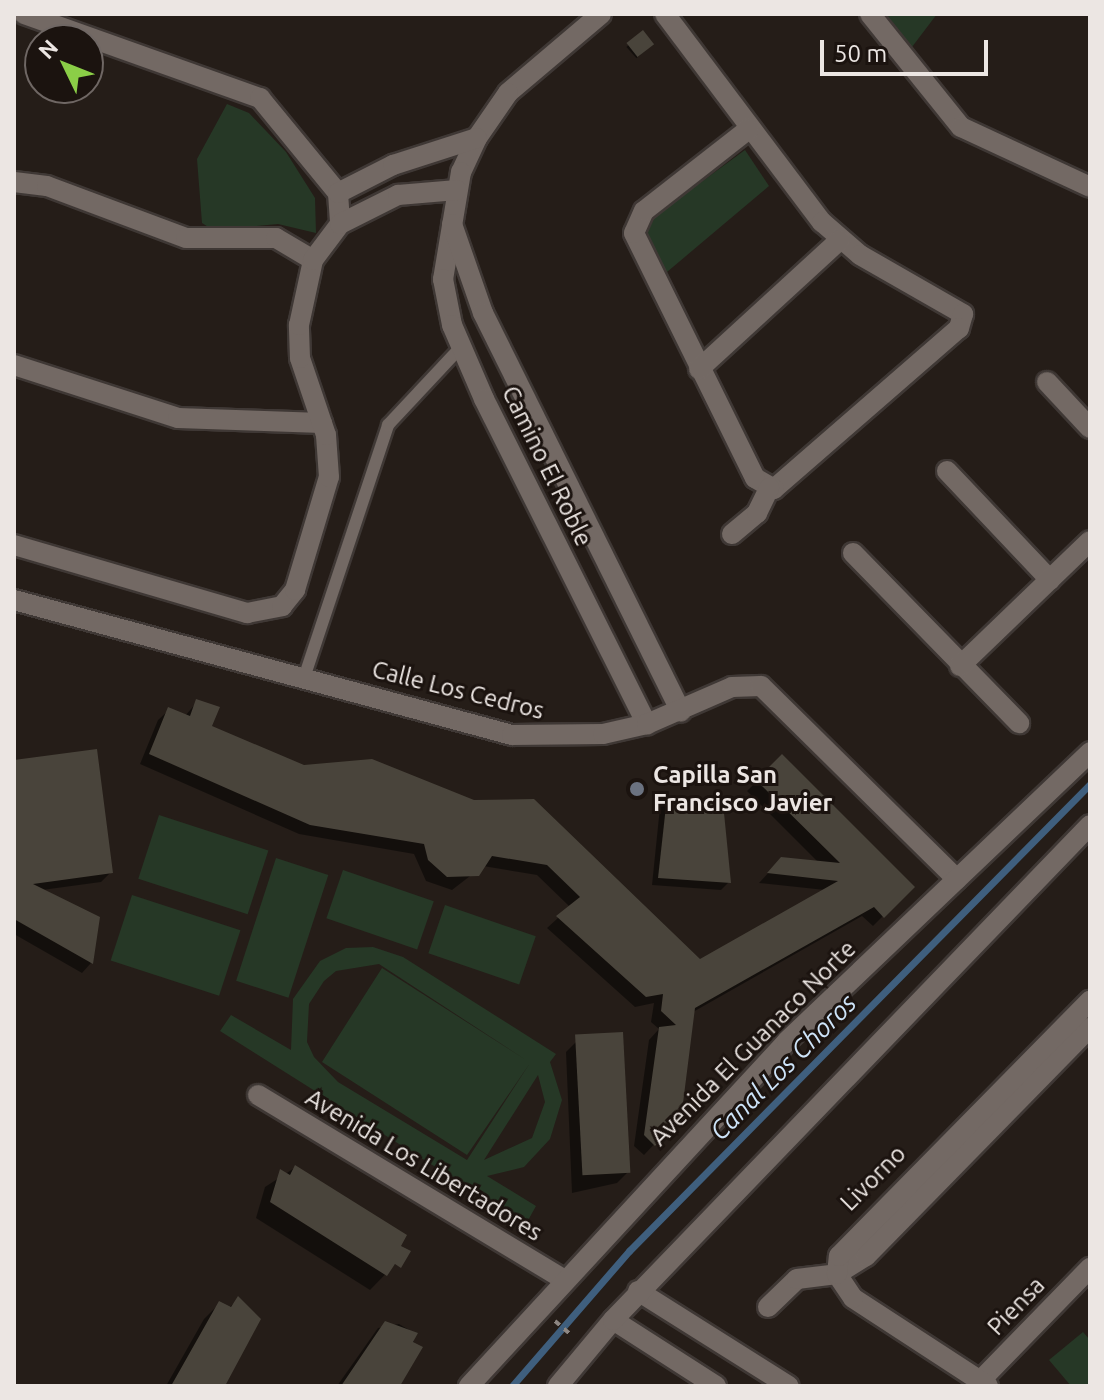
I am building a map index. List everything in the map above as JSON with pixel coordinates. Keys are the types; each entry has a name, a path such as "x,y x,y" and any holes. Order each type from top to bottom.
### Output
{"street":[{"path":"24,14 251,92 289,125 338,193 340,224"},
{"name":"Camino El Roble","path":"601,14 508,93 477,138 457,190 443,260 452,325 460,348 647,724"},
{"path":"665,14 749,129 840,240 955,304 963,323 785,486 769,488 755,478 699,369 636,241 635,224 749,129"},
{"path":"870,14 961,127 1090,187"},
{"path":"338,193 393,165 477,138"},
{"path":"14,182 47,186 186,238 276,238 313,260"},
{"path":"14,545 247,613 273,612 295,590 325,497 330,462 322,423 300,358 299,325 313,260 340,224 398,195 457,190"},
{"name":"Camino El Roble","path":"452,220 483,313 681,712"},
{"path":"699,369 840,240"},
{"path":"452,325 472,327 483,313"},
{"path":"14,365 178,418 322,423"},
{"path":"1047,382 1090,428"},
{"path":"947,471 1050,580"},
{"path":"732,534 757,513 769,488"},
{"path":"960,666 1090,541"},
{"path":"853,553 1019,723"},
{"name":"Calle Los Cedros","path":"14,600 512,735 557,740 647,724 681,712 732,687 761,686 957,879"},
{"name":"Avenida El Guanaco Norte","path":"469,1386 563,1279 787,1041 1090,752"},
{"path":"558,1386 638,1291 1090,825"},
{"name":"Livorno","path":"837,1274 849,1238 1090,1001"},
{"name":"Livorno","path":"768,1307 797,1279 837,1274 866,1256 1090,1027"},
{"name":"Avenida Los Libertadores","path":"258,1095 563,1279"},
{"path":"961,1126 979,1142"},
{"name":"Piensa","path":"984,1384 1090,1268"},
{"path":"837,1274 861,1304 984,1384"},
{"path":"638,1291 789,1386"},
{"path":"613,1320 716,1386"}],"lane":[{"path":"304,678 388,425 460,348"}],"path":[{"path":"549,1316 573,1337"}],"green space":[{"path":"886,14 937,14 912,47"},
{"path":"227,104 249,113 286,152 315,198 316,233 278,224 213,230 202,223 197,159"},
{"path":"745,150 769,186 667,272 644,238 656,215"},
{"path":"159,815 268,851 248,914 138,879"},
{"path":"276,858 328,875 288,998 236,981"},
{"path":"343,870 434,901 417,949 326,918"},
{"path":"132,895 240,930 219,996 111,961"},
{"path":"445,905 536,936 519,984 428,953"},
{"path":"373,947 403,957 556,1054 550,1062 562,1100 550,1139 524,1167 487,1176 536,1206 526,1224 220,1031 231,1015 291,1050 293,999 320,961 346,948","holes":["379,964 526,1060 382,968 322,1062 467,1155 530,1063 467,1160 338,1082 314,1057 307,1042 309,1004 324,981 336,971","538,1075 545,1102 532,1138 484,1160"]},
{"path":"1083,1332 1090,1340 1090,1386 1071,1386 1049,1360"}],"building":[{"path":"643,30 654,44 638,57 626,43"},
{"path":"196,699 220,707 212,726 304,765 372,759 474,800 534,799 700,959 838,881 767,873 781,857 840,863 756,780 782,754 915,887 884,918 874,907 695,1008 681,1119 655,1146 644,1135 659,1027 676,1025 661,1011 663,994 646,997 556,916 580,897 547,865 492,856 479,876 447,877 428,860 424,844 310,825 149,754 168,707 190,716"},
{"path":"97,749 113,873 33,884 100,917 93,964 14,919 14,760"},
{"path":"667,797 723,803 731,883 658,878"},
{"path":"623,1032 630,1173 582,1175 575,1035"},
{"path":"295,1165 407,1235 401,1246 411,1251 401,1268 395,1264 387,1276 270,1202 280,1169 290,1175"},
{"path":"238,1296 261,1319 225,1386 171,1386 219,1301 231,1307"},
{"path":"385,1321 418,1333 413,1342 423,1347 400,1386 341,1386"}],"waterway":[{"name":"Canal Los Choros","path":"512,1386 629,1251 1090,784"}],"place":[{"name":"Capilla San Francisco Javier","path":"637,789"}]}
